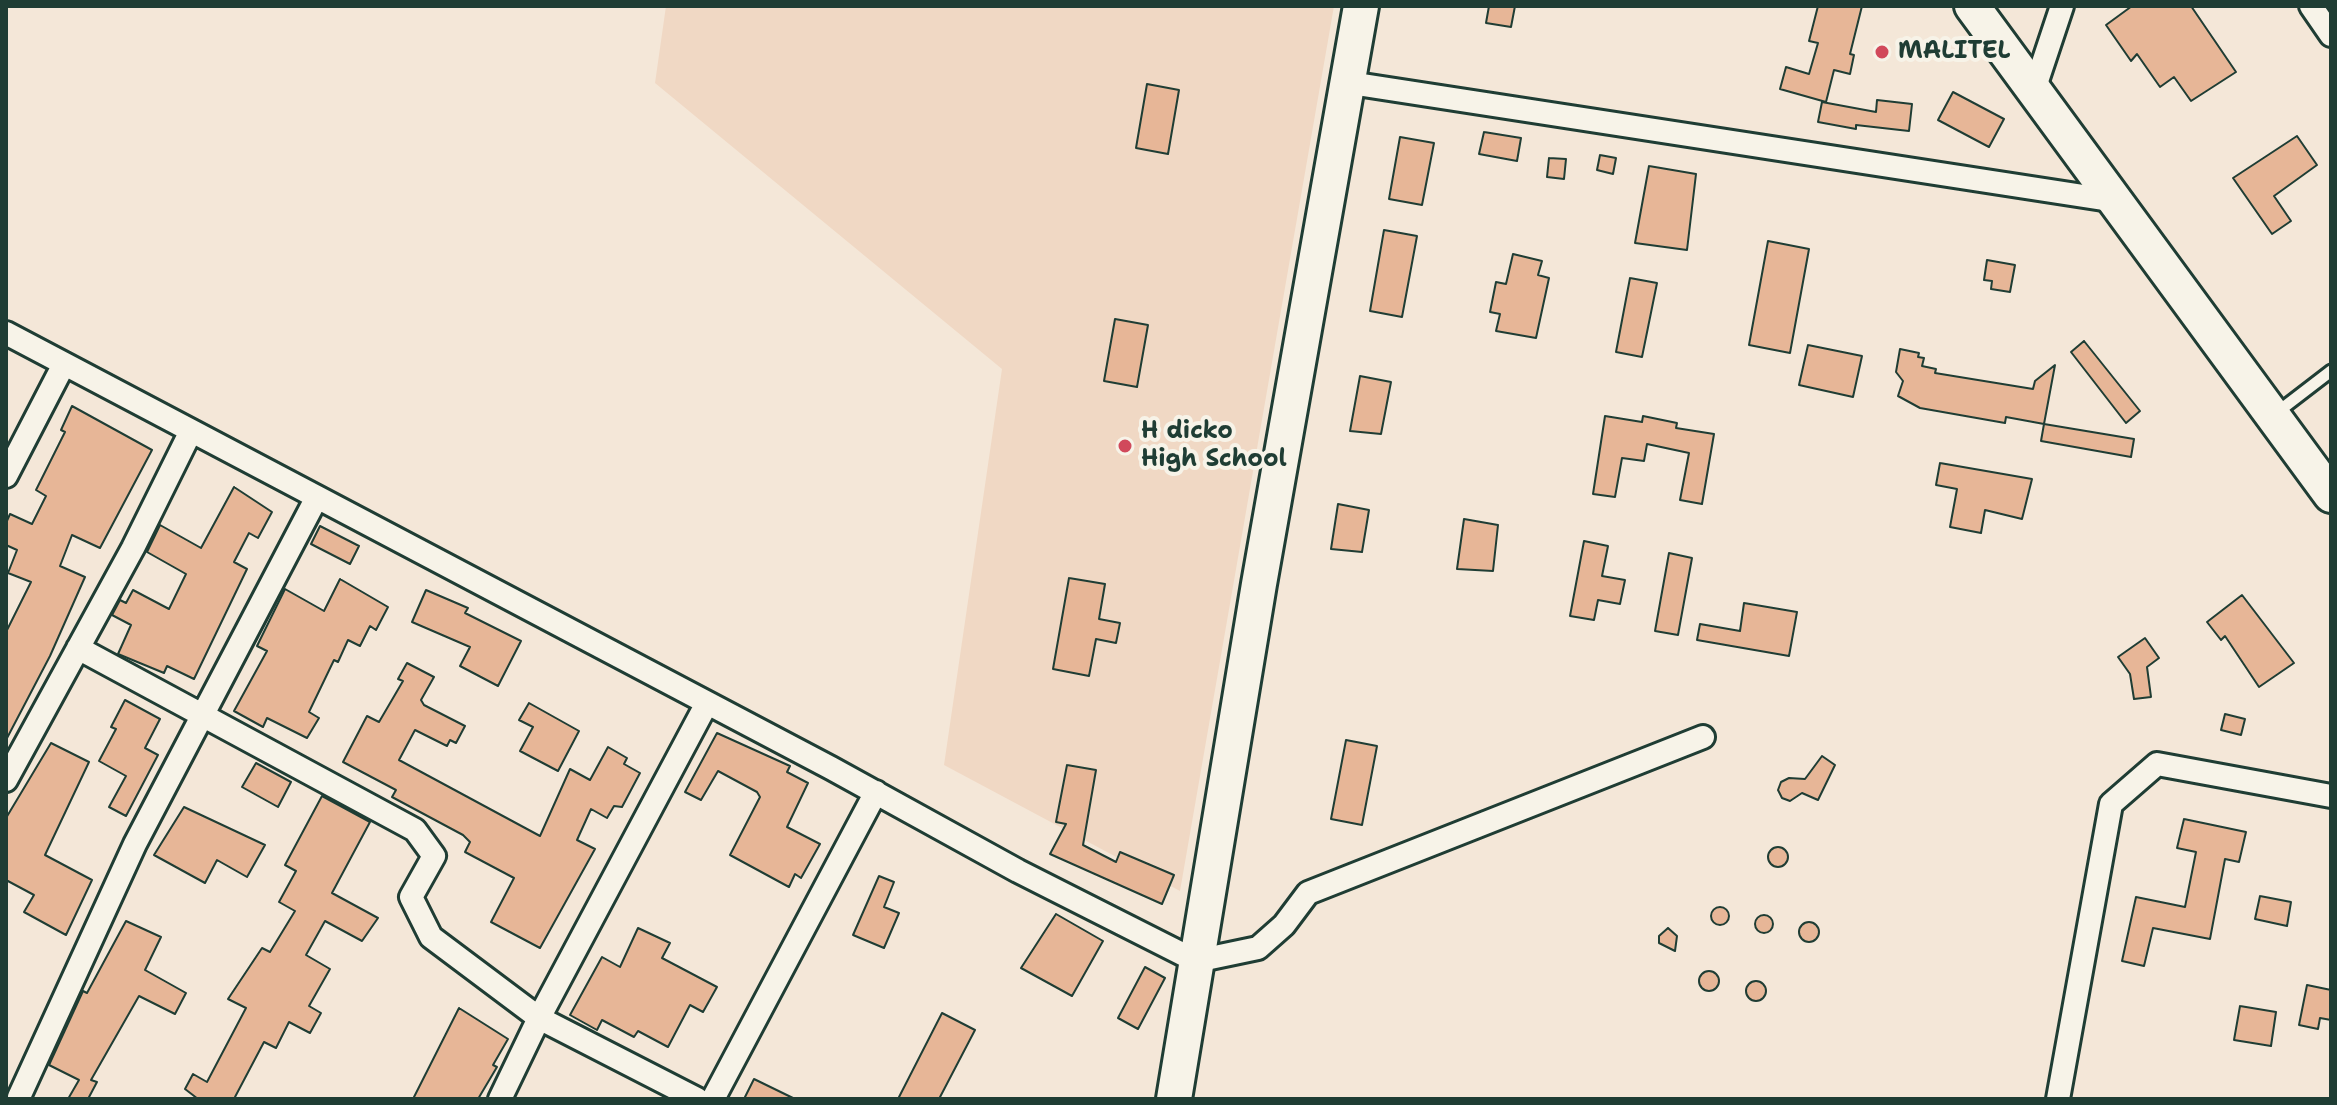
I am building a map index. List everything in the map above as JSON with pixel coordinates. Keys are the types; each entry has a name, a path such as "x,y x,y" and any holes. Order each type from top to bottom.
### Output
{"main road":[{"path":"1174,1099 1259,584 1350,83 1361,6"},
{"path":"1972,6 2331,495"}],"street":[{"path":"2034,90 2062,6"},
{"path":"2311,6 2331,35"},
{"path":"1350,83 2116,201"},
{"path":"6,333 876,792 1018,871 1196,961 1258,948 1284,925 1308,893 1388,858 1703,737"},
{"path":"6,476 64,364"},
{"path":"6,780 191,431"},
{"path":"19,1097 114,887 317,497"},
{"path":"78,648 415,830 434,856 411,897 431,937 539,1018 697,1099"},
{"path":"500,1099 539,1018 707,703"},
{"path":"2058,1099 2111,804 2157,764 2331,796"},
{"path":"713,1099 876,792"}],"lane":[{"path":"2271,417 2331,371"}],"shaded area":[{"name":"H dicko High School","path":"666,6 1334,6 1180,891 944,765 1002,369 655,83"}],"building":[{"path":"1489,6 1515,6 1511,27 1486,23"},
{"path":"1818,6 1862,6 1850,54 1854,55 1850,74 1834,70 1826,102 1780,89 1786,67 1809,74 1818,43 1809,41"},
{"path":"2132,6 2191,6 2236,72 2191,101 2174,77 2160,87 2137,54 2131,61 2106,25"},
{"path":"1147,84 1179,90 1168,154 1136,148"},
{"path":"1953,92 2004,119 1989,147 1938,120"},
{"path":"1877,100 1912,104 1909,131 1856,125 1856,129 1818,122 1822,102 1876,112"},
{"path":"1484,132 1521,138 1517,161 1479,154"},
{"path":"2297,136 2317,165 2274,196 2291,221 2272,234 2233,178"},
{"path":"1400,137 1434,143 1422,205 1389,199"},
{"path":"1600,155 1616,158 1613,174 1597,170"},
{"path":"1549,158 1566,159 1564,179 1547,177"},
{"path":"1649,166 1696,174 1687,250 1635,243"},
{"path":"1384,230 1417,236 1402,317 1370,311"},
{"path":"1768,241 1809,249 1790,353 1749,345"},
{"path":"1513,254 1542,261 1538,275 1549,278 1536,338 1496,331 1500,314 1490,312 1496,282 1506,284"},
{"path":"1987,260 2015,265 2010,292 1991,289 1992,281 1984,280"},
{"path":"1630,278 1657,283 1642,357 1616,352"},
{"path":"1115,319 1148,325 1137,387 1104,381"},
{"path":"2084,341 2140,411 2126,423 2071,352"},
{"path":"1808,345 1862,356 1853,397 1799,385"},
{"path":"1900,349 1919,353 1918,357 1924,358 1922,366 1936,369 1935,373 2033,389 2035,381 2055,365 2044,424 2006,417 2005,423 1920,408 1898,396 1903,381 1896,372"},
{"path":"1360,376 1391,382 1381,434 1350,431"},
{"path":"72,406 152,450 100,548 72,535 60,566 85,577 50,656 6,740 6,632 31,582 8,573 17,550 6,545 6,523 10,514 32,524 46,496 36,490 65,432 61,430"},
{"path":"1605,416 1642,422 1643,416 1677,423 1676,428 1714,434 1702,504 1680,500 1689,453 1647,444 1644,461 1622,458 1615,497 1593,494"},
{"path":"2044,424 2134,439 2131,457 2041,441"},
{"path":"1940,463 2032,479 2022,519 1985,510 1981,533 1950,527 1957,489 1936,485"},
{"path":"234,487 272,512 258,538 249,533 234,562 247,569 194,679 167,666 164,673 118,654 131,625 112,615 120,600 126,603 133,590 169,609 186,574 147,552 160,525 201,548"},
{"path":"1338,504 1369,510 1362,552 1331,549"},
{"path":"1464,519 1498,525 1493,571 1457,569"},
{"path":"320,526 359,546 350,564 311,544"},
{"path":"1584,541 1608,546 1602,576 1625,580 1620,604 1598,600 1594,620 1570,616"},
{"path":"1669,553 1692,558 1678,635 1655,631"},
{"path":"1069,578 1105,584 1099,619 1120,623 1116,643 1096,639 1089,676 1053,669"},
{"path":"340,579 388,607 376,630 370,626 360,646 348,640 338,662 334,660 309,712 319,718 307,738 267,718 263,727 234,711 267,651 257,646 285,589 324,611"},
{"path":"426,590 468,608 465,613 521,641 498,686 460,666 470,647 412,622"},
{"path":"2242,595 2294,663 2259,687 2225,636 2221,640 2207,622"},
{"path":"1744,603 1797,612 1789,656 1697,640 1700,624 1740,631"},
{"path":"2145,638 2159,658 2147,667 2151,697 2134,699 2130,674 2118,657"},
{"path":"407,663 434,677 421,700 424,705 465,726 456,743 450,740 447,746 415,730 399,760 540,836 570,769 590,780 608,747 627,758 624,764 640,773 622,807 614,806 607,818 591,809 577,840 595,849 540,948 491,922 514,878 465,852 470,842 463,835 392,797 396,790 343,762 367,716 379,722 403,681 398,679"},
{"path":"125,700 160,719 145,748 158,755 126,816 109,807 126,776 99,761 116,729 111,727"},
{"path":"529,703 579,731 558,771 520,751 533,727 519,720"},
{"path":"2225,714 2245,719 2241,735 2221,730"},
{"path":"717,733 790,766 787,772 808,783 787,827 820,844 801,878 795,874 789,887 730,855 760,797 757,792 718,771 701,800 685,792"},
{"path":"1346,740 1377,746 1362,825 1331,819"},
{"path":"51,743 89,762 45,855 92,880 66,935 24,912 34,895 6,880 6,818"},
{"path":"1822,756 1835,765 1818,800 1802,793 1790,801 1782,798 1778,790 1781,782 1789,778 1805,779"},
{"path":"256,763 291,782 278,807 242,787"},
{"path":"1067,765 1096,770 1083,845 1116,862 1120,852 1174,875 1162,904 1050,854 1066,824 1056,822"},
{"path":"322,796 370,822 332,893 378,918 362,941 325,921 306,955 330,969 309,1006 321,1013 310,1033 289,1022 276,1048 264,1042 235,1097 238,1099 198,1099 185,1089 193,1074 207,1082 246,1008 228,999 262,948 270,952 295,911 279,902 296,871 285,865"},
{"path":"184,807 265,845 247,877 217,860 205,883 154,855"},
{"path":"2184,819 2246,832 2239,862 2225,859 2210,939 2153,928 2144,966 2122,961 2136,897 2185,907 2196,852 2177,848"},
{"path":"1774,847 1782,847 1788,857 1782,867 1774,867 1768,861 1768,853"},
{"path":"879,876 894,882 884,907 899,913 884,948 853,935"},
{"path":"2260,896 2291,902 2287,926 2255,919"},
{"path":"1720,907 1729,916 1720,925 1711,916"},
{"path":"1056,914 1103,941 1072,996 1021,968"},
{"path":"1764,915 1773,924 1764,933 1755,924"},
{"path":"126,921 161,937 145,970 186,993 175,1014 139,996 91,1080 97,1082 88,1099 68,1099 79,1080 49,1065 83,991 87,993"},
{"path":"1809,922 1816,925 1819,932 1816,939 1809,942 1802,939 1799,932 1802,925"},
{"path":"638,928 670,943 662,958 717,987 703,1012 690,1005 668,1047 638,1031 634,1037 602,1020 597,1030 570,1015 602,957 620,967"},
{"path":"1668,928 1677,936 1675,951 1659,943 1659,936"},
{"path":"1145,967 1165,978 1138,1029 1118,1018"},
{"path":"1705,971 1713,971 1719,981 1713,991 1705,991 1699,985 1699,977"},
{"path":"1756,981 1763,984 1766,991 1763,998 1756,1001 1749,998 1746,991 1749,984"},
{"path":"2307,985 2331,990 2331,1020 2320,1018 2318,1029 2299,1025"},
{"path":"2240,1006 2276,1012 2271,1046 2234,1040"},
{"path":"459,1008 508,1039 493,1065 497,1067 478,1099 413,1099"},
{"path":"942,1013 975,1030 939,1099 898,1099"},
{"path":"754,1079 795,1099 744,1099"}],"place":[{"name":"MALITEL","path":"1882,52"},
{"name":"H dicko High School","path":"1125,446"}]}
